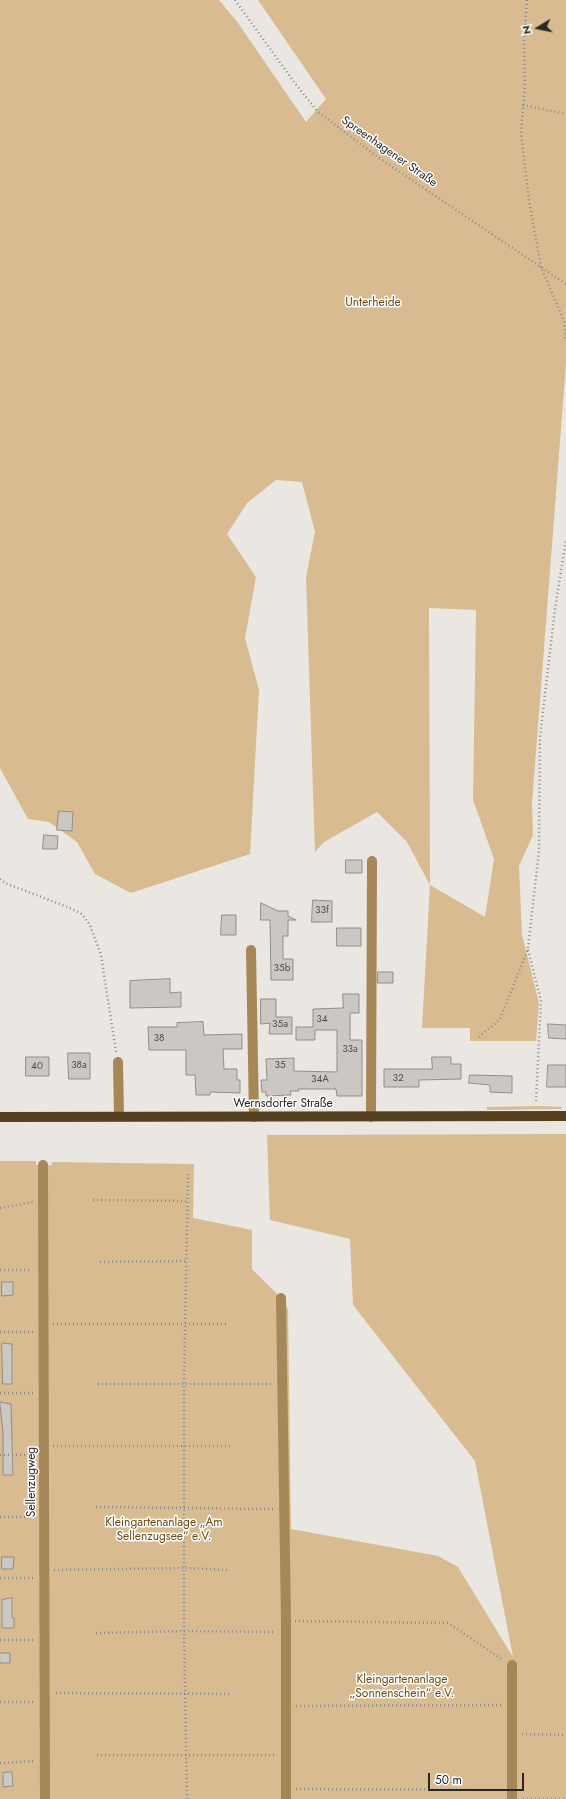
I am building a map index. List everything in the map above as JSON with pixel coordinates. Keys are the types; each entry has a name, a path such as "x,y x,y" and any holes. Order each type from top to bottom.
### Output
{"main road":[{"name":"Wernsdorfer Straße","path":"0,1117 566,1116"}],"lane":[{"path":"371,1117 372,861"},
{"path":"251,950 254,1117"},
{"path":"118,1062 119,1116"},
{"name":"Sellenzugweg","path":"43,1165 46,1574 45,1799"},
{"path":"281,1298 286,1621 286,1794"},
{"path":"512,1665 512,1796"}],"path":[{"name":"Spreenhagener Straße","path":"235,0 294,82 318,112 379,158 566,284"},
{"path":"527,0 524,39 521,133 530,208 541,267 564,321 566,340"},
{"path":"523,105 566,114"},
{"path":"480,1036 500,1019 528,949 539,850 540,737 555,609 566,539"},
{"path":"0,879 5,883 82,914 90,925 101,955 113,1040 118,1062"},
{"path":"528,949 541,1001 536,1101"},
{"path":"187,1799 185,1755 184,1631 184,1383 188,1173"},
{"path":"0,1208 43,1200"},
{"path":"93,1200 187,1201"},
{"path":"100,1262 186,1261"},
{"path":"0,1270 43,1270"},
{"path":"0,1332 45,1328 229,1324"},
{"path":"98,1384 282,1384"},
{"path":"0,1393 45,1393"},
{"path":"0,1455 45,1451 230,1446"},
{"path":"96,1507 284,1509"},
{"path":"0,1517 45,1517"},
{"path":"0,1578 46,1574 185,1568 230,1570"},
{"path":"286,1621 448,1623 512,1665"},
{"path":"96,1633 184,1631 286,1633"},
{"path":"0,1640 45,1640"},
{"path":"0,1702 45,1698 185,1693 232,1694"},
{"path":"286,1706 512,1705"},
{"path":"512,1734 566,1735"},
{"path":"97,1755 286,1755"},
{"path":"0,1763 45,1760"},
{"path":"286,1794 512,1796 566,1799"}],"green space":[{"name":"Unterheide","path":"0,0 219,0 238,23 306,122 326,99 258,0 566,0 566,364 532,803 533,835 519,866 522,935 539,1003 536,1041 470,1041 470,1028 422,1028 430,885 407,842 377,812 324,842 315,852 306,577 315,532 302,482 276,480 247,503 227,534 256,577 245,638 259,690 250,854 131,893 95,874 77,842 49,822 28,819 0,768","holes":["429,608 476,610 473,800 494,859 485,917 430,885"]},
{"path":"487,1107 562,1107 561,1109 487,1110"},
{"path":"566,1134 566,1799 0,1799 0,1161 36,1161 36,1165 52,1165 52,1162 194,1164 193,1218 252,1230 252,1269 281,1298 288,1309 291,1529 438,1556 458,1567 513,1657 475,1461 353,1305 350,1239 270,1220 267,1135"}],"building":[{"path":"59,811 73,812 72,831 57,830"},
{"path":"44,835 58,836 57,849 43,849"},
{"path":"346,860 362,860 362,873 346,873"},
{"path":"313,900 332,901 332,922 312,922"},
{"path":"261,903 278,911 288,911 288,916 296,920 288,920 288,936 283,936 283,959 293,959 293,980 271,980 270,920 261,920"},
{"path":"222,915 236,915 236,935 221,935"},
{"path":"337,928 361,928 361,946 337,946"},
{"path":"378,972 393,972 393,983 378,983"},
{"path":"170,979 170,993 181,992 181,1007 130,1008 130,981"},
{"path":"343,994 359,994 359,1013 350,1013 350,1040 362,1040 362,1096 337,1096 336,1089 298,1089 299,1091 290,1091 291,1095 266,1096 266,1092 262,1092 261,1080 267,1080 266,1059 294,1058 294,1071 337,1072 337,1030 315,1030 315,1040 296,1040 296,1027 313,1027 313,1009 343,1008"},
{"path":"261,999 276,999 276,1017 292,1017 292,1034 269,1034 270,1023 261,1024"},
{"path":"203,1022 204,1035 242,1034 242,1049 223,1049 224,1069 237,1069 237,1080 240,1080 240,1093 210,1092 210,1095 196,1095 195,1075 186,1075 186,1050 149,1050 148,1027 177,1027 177,1023"},
{"path":"548,1024 566,1025 566,1039 549,1038"},
{"path":"68,1053 90,1053 90,1079 69,1079"},
{"path":"26,1057 49,1057 49,1076 26,1076"},
{"path":"432,1057 451,1057 451,1064 461,1064 461,1079 419,1080 419,1087 384,1087 384,1069 432,1069"},
{"path":"548,1065 566,1065 566,1087 547,1087"},
{"path":"470,1075 512,1076 512,1093 490,1092 490,1085 469,1083"},
{"path":"2,1282 13,1282 13,1295 2,1296"},
{"path":"2,1343 12,1344 12,1384 3,1384"},
{"path":"0,1402 11,1404 13,1475 3,1475 3,1432"},
{"path":"2,1557 14,1557 13,1569 2,1569"},
{"path":"12,1598 12,1618 14,1618 14,1628 2,1628 2,1600"},
{"path":"0,1653 10,1653 10,1663 0,1663"},
{"path":"12,1772 13,1786 3,1787 3,1773"}],"park label":[{"name":"Kleingartenanlage „Am Sellenzugsee“ e.V.","path":"164,1530"},
{"name":"Kleingartenanlage „Sonnenschein“ e.V.","path":"402,1687"}]}
